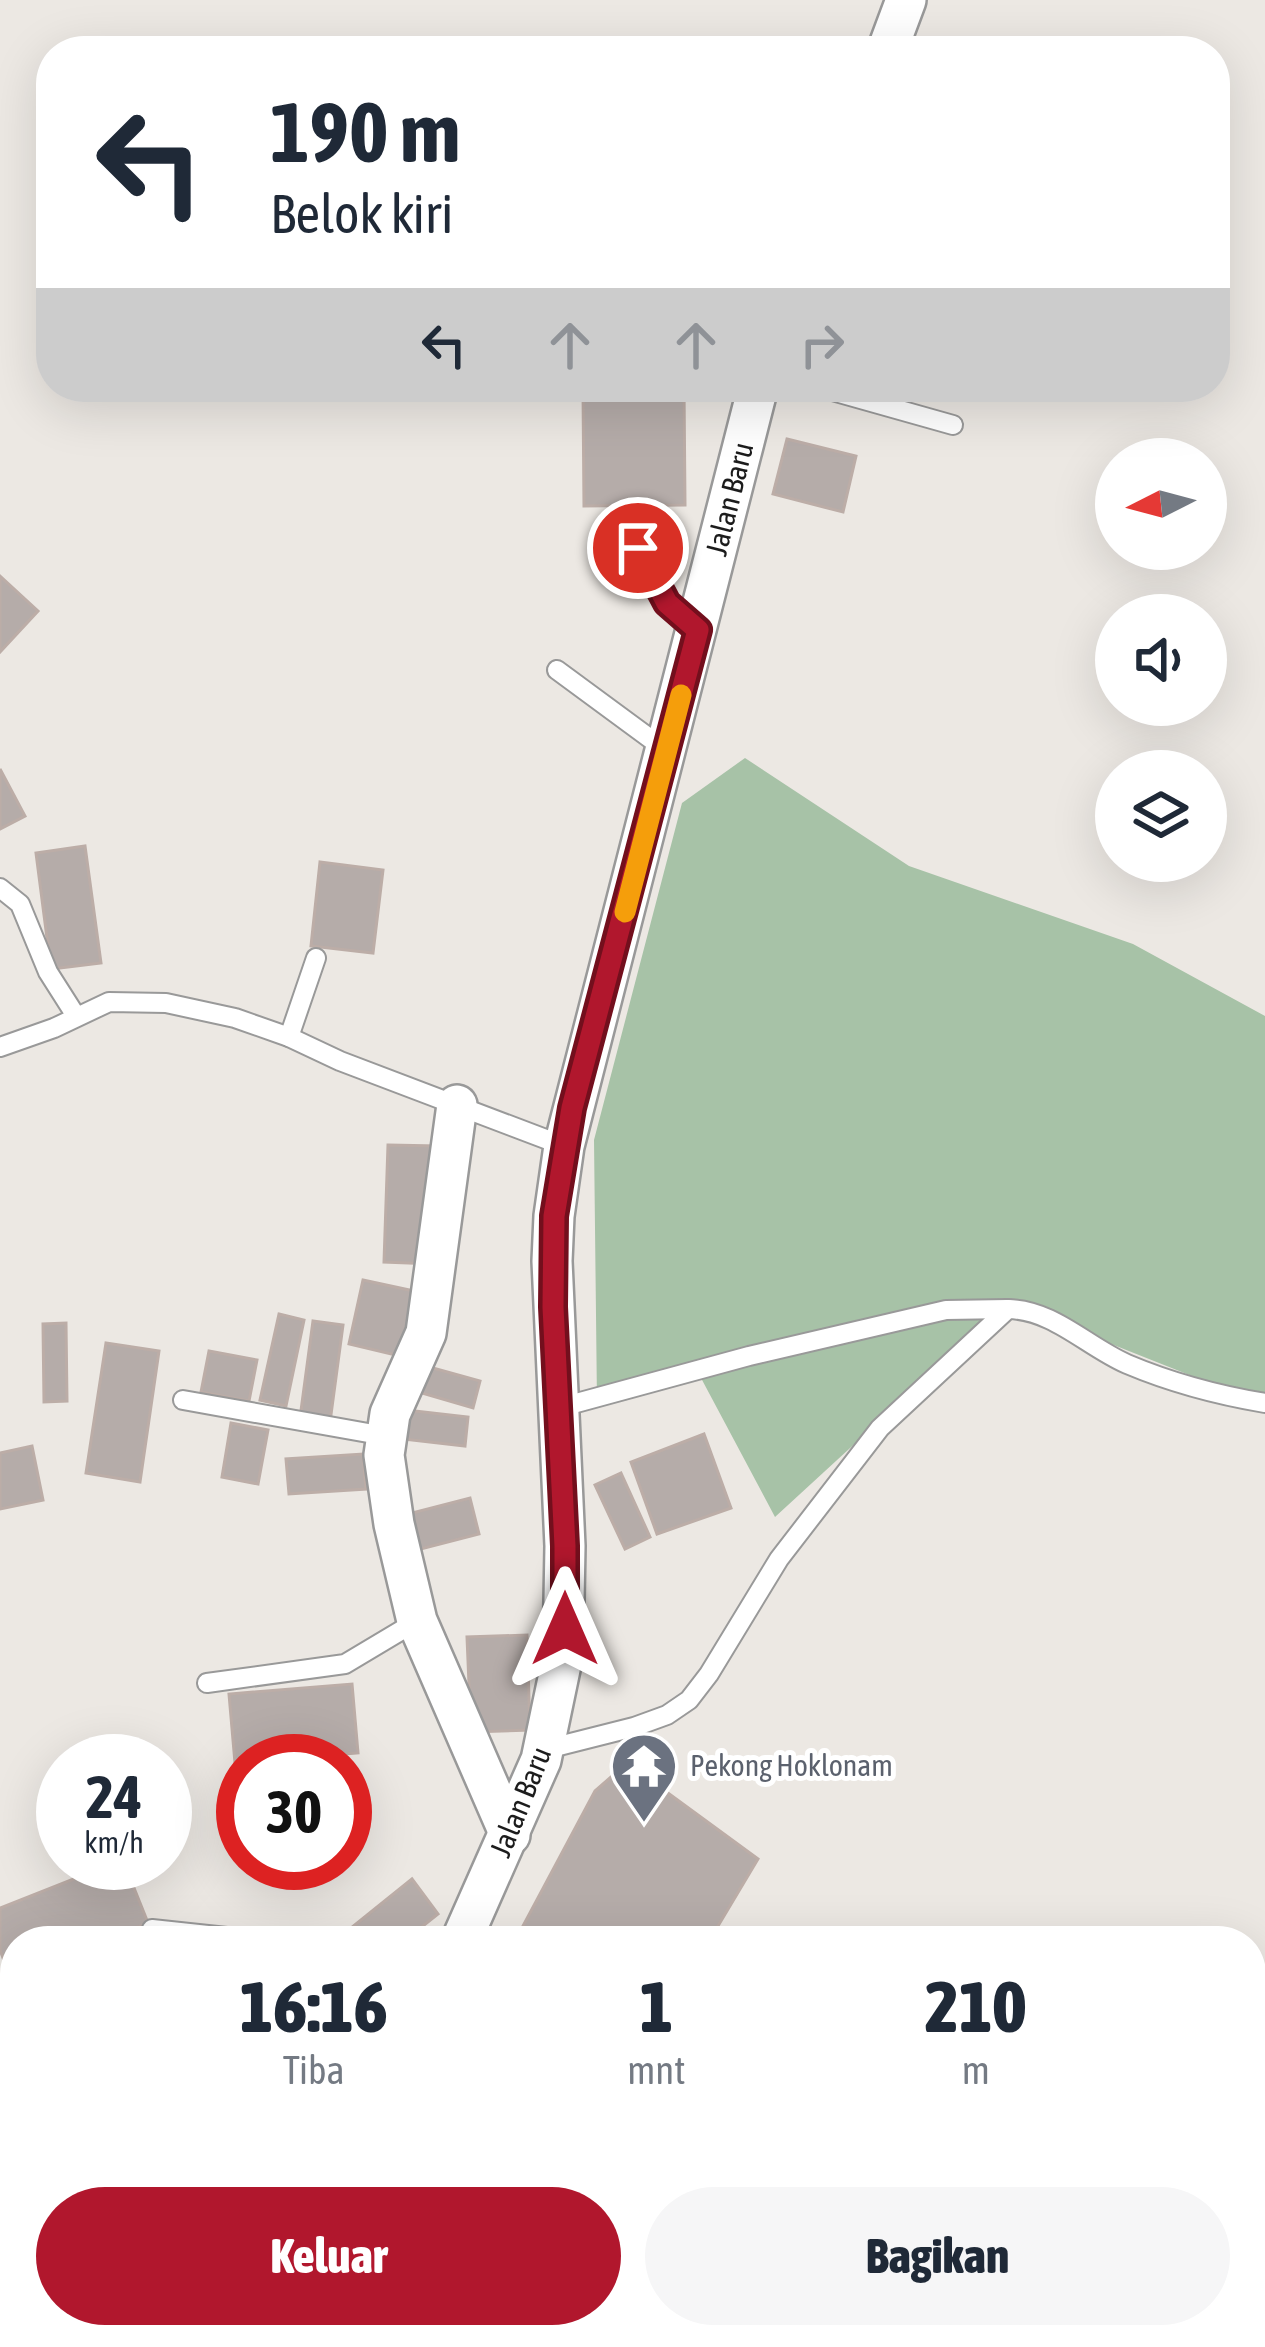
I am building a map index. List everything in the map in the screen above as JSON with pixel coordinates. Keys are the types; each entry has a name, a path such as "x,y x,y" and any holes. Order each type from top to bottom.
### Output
{"street":[{"path":"893,36 906,0"},
{"name":"Jalan Baru","path":"468,1926 511,1835 543,1750 557,1694 565,1629 552,1261 564,1146 754,402"},
{"path":"457,1106 426,1333 385,1436 394,1524 417,1621 511,1835"}],"lane":[{"path":"871,402 953,425"},
{"path":"627,522 667,603 698,630"},
{"path":"557,670 668,751"},
{"path":"0,888 20,904 48,972 76,1016"},
{"path":"289,1036 316,958"},
{"path":"0,1047 94,1007 127,1000 166,1003 289,1036 340,1061 564,1146"},
{"path":"557,1408 946,1310 1007,1309 1029,1310 1121,1361 1159,1376 1210,1394 1265,1403"},
{"path":"543,1750 634,1727 667,1715 689,1700 710,1674 779,1559 880,1427 1007,1309"},
{"path":"183,1400 385,1436"},
{"path":"207,1683 345,1664 417,1621"}],"green space":[{"path":"745,758 909,866 1133,944 1265,1016 1265,1405 1008,1303 775,1517 701,1378 597,1402 594,1140 682,803"}],"building":[{"path":"583,402 684,402 685,505 584,506"},
{"path":"787,439 856,456 843,512 773,494"},
{"path":"0,576 38,611 0,652"},
{"path":"0,769 25,816 0,829"},
{"path":"85,846 101,963 51,969 36,853"},
{"path":"320,862 383,870 373,953 311,946"},
{"path":"388,1145 437,1146 433,1264 384,1262"},
{"path":"363,1280 423,1293 408,1358 349,1344"},
{"path":"279,1314 304,1320 286,1406 260,1400"},
{"path":"313,1321 343,1325 330,1422 300,1418"},
{"path":"66,1323 67,1401 44,1402 43,1324"},
{"path":"106,1343 159,1351 140,1482 86,1473"},
{"path":"209,1351 257,1360 249,1401 201,1392"},
{"path":"422,1365 480,1381 473,1408 415,1391"},
{"path":"406,1410 468,1417 465,1446 403,1439"},
{"path":"231,1423 268,1430 258,1484 222,1477"},
{"path":"704,1434 731,1508 657,1534 631,1462"},
{"path":"32,1446 43,1500 0,1509 0,1453"},
{"path":"363,1454 366,1489 289,1494 286,1459"},
{"path":"621,1473 650,1537 625,1549 595,1485"},
{"path":"470,1498 479,1534 417,1550 408,1514"},
{"path":"527,1635 530,1730 471,1732 467,1637"},
{"path":"352,1684 356,1734 232,1734 229,1694"},
{"name":"Pekong Hoklonam","path":"627,1763 758,1859 718,1926 523,1926 595,1791"},
{"path":"412,1879 438,1914 423,1926 353,1926"},
{"path":"46,1890 135,1890 148,1923 140,1926 0,1926 0,1908"}],"slow traffic":[{"path":"625,912 681,695"}],"place":[{"name":"Pekong Hoklonam","path":"644,1825"}],"route":[{"path":"565,1629 554,1216 572,1108 698,630 667,603 638,548"}]}
